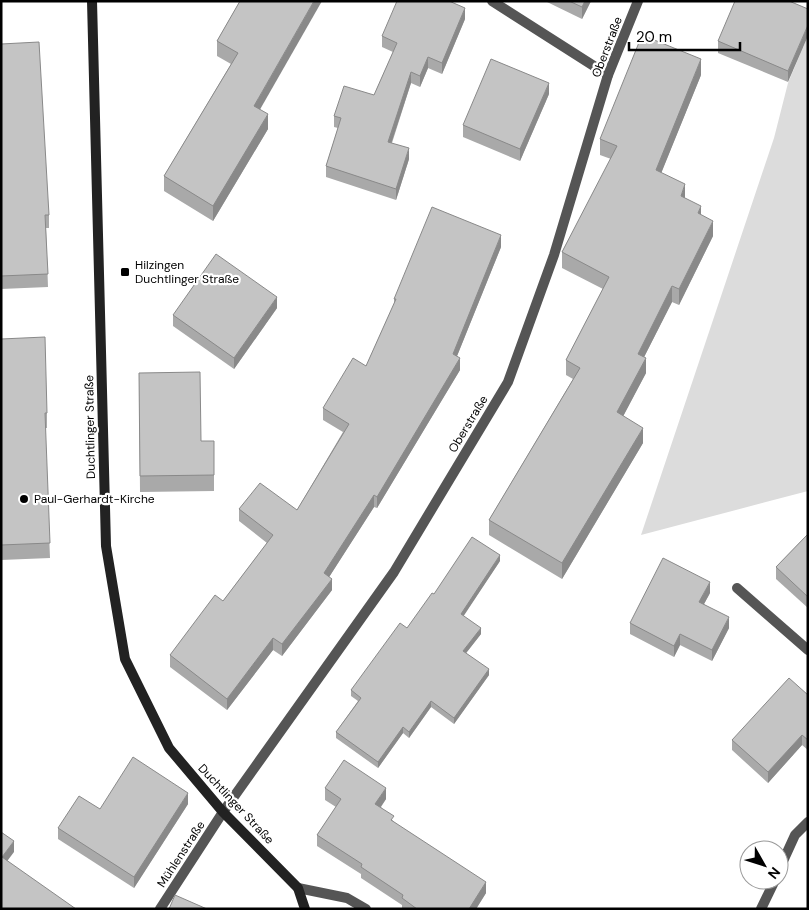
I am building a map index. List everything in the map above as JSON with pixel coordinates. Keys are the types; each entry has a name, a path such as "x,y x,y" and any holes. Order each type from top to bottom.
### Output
{"main road":[{"name":"Duchtlinger Straße","path":"92,1 106,546 125,659 169,748 223,812 298,888 305,909"}],"street":[{"path":"492,1 608,75"},
{"name":"Oberstraße","path":"223,812 394,572 508,382 554,255 608,75 638,1"},
{"path":"737,588 808,650"},
{"name":"Mühlenstraße","path":"160,909 223,812"},
{"path":"789,848 795,835 808,822"},
{"path":"298,888 347,898 366,909"},
{"path":"761,909 770,890"}],"shaded area":[{"path":"808,36 808,491 641,535 774,138 788,83"}],"building":[{"path":"240,1 314,1 254,106 268,114 213,206 164,176 238,53 217,41"},
{"path":"397,1 449,1 465,8 442,63 428,57 420,76 411,72 388,142 409,148 396,189 326,166 341,118 334,116 344,86 374,95 397,43 382,36"},
{"path":"569,1 585,1 582,7"},
{"path":"735,1 789,1 808,9 808,25 788,71 718,41"},
{"path":"642,35 701,59 656,170 685,184 681,196 701,206 698,213 713,221 679,289 672,286 638,354 646,358 617,412 643,428 562,563 489,520 580,368 566,360 609,277 562,252 617,146 600,139"},
{"path":"39,42 49,215 45,215 48,274 1,276 1,44"},
{"path":"491,59 549,83 520,149 463,125"},
{"path":"432,207 501,235 453,354 460,358 377,497 374,495 324,573 332,579 282,644 273,638 227,699 170,655 215,595 223,601 273,535 239,509 260,483 297,510 349,424 323,408 353,358 366,366 396,299 394,299"},
{"path":"216,254 277,297 234,358 173,315"},
{"path":"45,337 47,413 45,413 50,543 1,545 1,339"},
{"path":"200,372 201,441 214,441 214,475 140,476 139,373"},
{"path":"808,534 808,597 776,567"},
{"path":"472,537 500,555 461,614 481,628 463,651 489,669 454,718 431,701 409,732 403,727 378,762 336,732 361,698 351,690 400,623 407,628 432,593 434,594"},
{"path":"663,558 710,582 699,602 729,617 712,650 680,634 674,646 630,623"},
{"path":"789,678 808,695 808,740 802,735 768,772 732,740"},
{"path":"133,757 188,793 134,877 58,828 79,796 100,809"},
{"path":"344,760 386,788 375,804 394,816 391,820 486,882 469,909 417,909 402,898 403,895 361,867 362,864 317,835 341,799 325,788"},
{"path":"1,832 14,841 2,857 76,909 1,909"},
{"path":"175,895 207,909 169,909"}],"place":[{"name":"Hilzingen Duchtlinger Straße","path":"125,272"},
{"name":"Paul-Gerhardt-Kirche","path":"24,499"}]}
